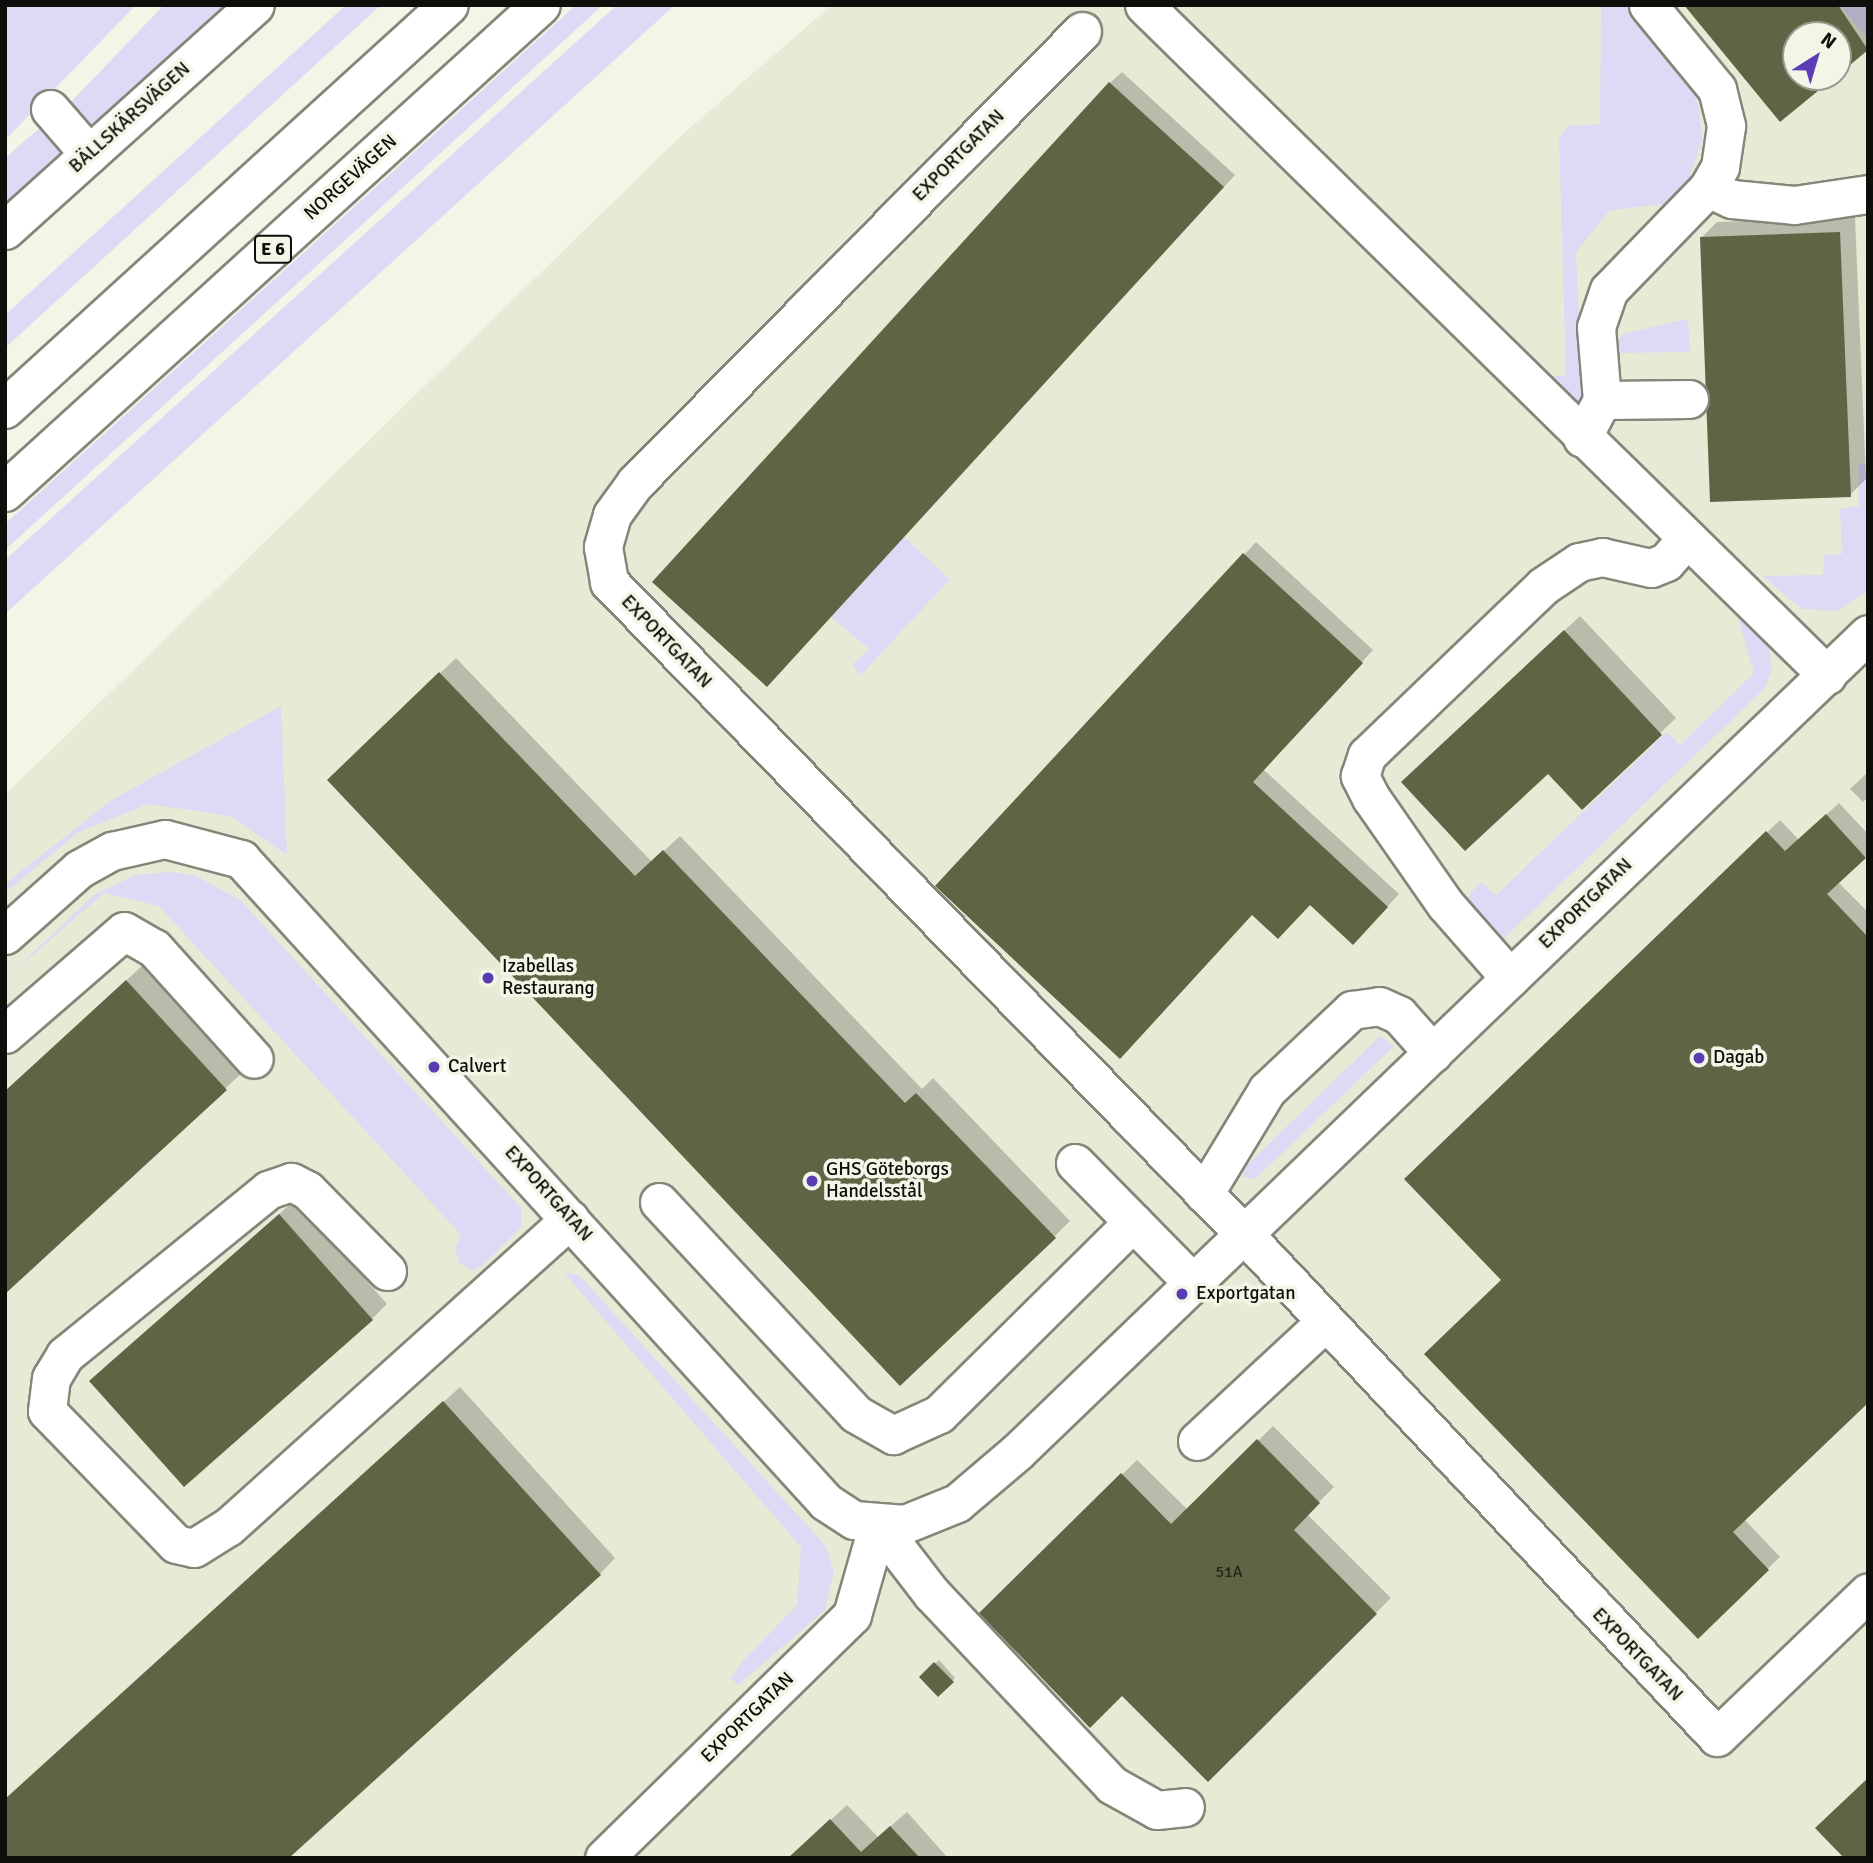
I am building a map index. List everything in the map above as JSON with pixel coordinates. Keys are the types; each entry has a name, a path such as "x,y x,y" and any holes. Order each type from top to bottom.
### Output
{"highway":[{"path":"5,409 449,5"},
{"name":"NORGEVÄGEN","path":"5,492 541,5"}],"street":[{"name":"BÄLLSKÄRSVÄGEN","path":"5,230 255,5"},
{"path":"1144,5 1582,438 1827,675"},
{"path":"1582,438 1602,400 1596,327 1609,290 1708,188 1720,167 1726,126 1717,89 1648,5"},
{"name":"EXPORTGATAN","path":"1082,31 635,484 612,515 603,547 609,582 1244,1234 1717,1737 1868,1592"},
{"path":"50,109 89,154"},
{"path":"1708,188 1732,200 1794,205 1868,194"},
{"path":"1602,400 1689,399"},
{"path":"1510,978 1445,904 1371,798 1360,776 1367,755 1543,586 1579,562 1602,557 1651,568 1666,562 1686,538"},
{"name":"EXPORTGATAN","path":"5,935 79,869 111,851 165,839 241,859 826,1502 854,1520 878,1524 905,1524 957,1503 1193,1283 1868,634"},
{"path":"5,1034 124,931 153,948 254,1059"},
{"path":"1204,1194 1267,1090 1352,1010 1379,1006 1399,1015 1433,1053"},
{"path":"1075,1163 1193,1283"},
{"path":"387,1270 307,1190 291,1182 268,1190 65,1356 51,1378 47,1411 176,1544 194,1548 228,1527 570,1219"},
{"path":"659,1202 856,1414 893,1435 939,1414 1133,1222"},
{"path":"1197,1441 1325,1322"},
{"path":"878,1524 932,1594 1112,1785 1157,1810 1185,1807"},
{"name":"EXPORTGATAN","path":"604,1858 852,1615 878,1524"}],"shaded area":[{"path":"5,5 136,5 5,140"},
{"path":"164,5 227,5 87,129 67,106"},
{"path":"346,5 381,5 5,348 5,315"},
{"path":"576,5 603,5 5,550 5,524"},
{"path":"617,5 675,5 5,614 5,560"},
{"path":"832,5 1868,5 1868,1858 5,1858 5,795 683,134"},
{"path":"1601,5 1627,5 1630,17 1696,90 1703,139 1688,181 1664,204 1610,210 1576,252 1583,410 1552,383 1553,376 1566,376 1559,138 1568,126 1600,124"},
{"path":"1840,5 1868,5 1868,39"},
{"path":"43,125 64,150 5,206 5,158"},
{"path":"1688,319 1690,352 1615,353 1613,343 1626,333"},
{"path":"1858,464 1868,464 1868,590 1838,611 1802,609 1762,576 1823,575 1824,555 1842,554 1840,509 1859,506"},
{"path":"904,537 950,579 861,675 852,665 869,649 831,617"},
{"path":"1735,608 1768,643 1772,669 1765,688 1501,941 1469,908 1470,893 1481,882 1496,895 1667,732 1680,745 1754,673"},
{"path":"281,706 287,855 231,816 148,804 77,833 5,893 5,884 110,801"},
{"path":"170,872 194,875 240,900 521,1208 521,1228 482,1266 472,1271 459,1263 455,1247 461,1235 159,906 104,893 5,979 94,895 135,875"},
{"path":"1380,1036 1394,1046 1255,1179 1242,1177 1248,1164"},
{"path":"564,1273 579,1275 825,1545 834,1571 825,1610 738,1685 731,1678 742,1662 797,1605 801,1547"}],"building":[{"path":"1684,5 1838,5 1849,21 1782,21 1782,91 1818,91 1780,122"},
{"path":"1852,26 1868,50 1852,63"},
{"path":"1109,82 1224,187 767,687 652,582"},
{"path":"1840,232 1851,497 1710,502 1700,237"},
{"path":"1243,553 1363,663 1253,782 1388,907 1353,945 1310,905 1278,939 1252,915 1120,1059 935,886"},
{"path":"1564,630 1662,735 1582,810 1548,774 1465,851 1401,782"},
{"path":"439,672 635,876 663,850 905,1103 916,1093 1056,1238 900,1386 327,780"},
{"name":"Dagab","path":"1826,814 1866,858 1827,894 1868,937 1868,1403 1733,1532 1769,1570 1698,1639 1424,1354 1501,1280 1404,1179 1766,831 1785,851"},
{"path":"126,980 227,1090 5,1294 5,1091"},
{"path":"279,1214 373,1320 184,1487 89,1381"},
{"path":"443,1401 601,1575 289,1858 5,1858 5,1799"},
{"path":"1257,1439 1320,1503 1294,1530 1377,1614 1208,1782 1122,1696 1090,1728 979,1613 1121,1473 1171,1524"},
{"path":"934,1662 954,1682 938,1697 919,1677"},
{"path":"1868,1778 1868,1858 1844,1858 1815,1828"},
{"path":"830,1819 861,1852 890,1826 920,1858 788,1858"}],"place":[{"name":"Izabellas Restaurang","path":"488,978"},
{"name":"Dagab","path":"1699,1058"},
{"name":"Calvert","path":"434,1067"},
{"name":"GHS Göteborgs Handelsstål","path":"812,1181"},
{"name":"Exportgatan","path":"1182,1294"}]}
